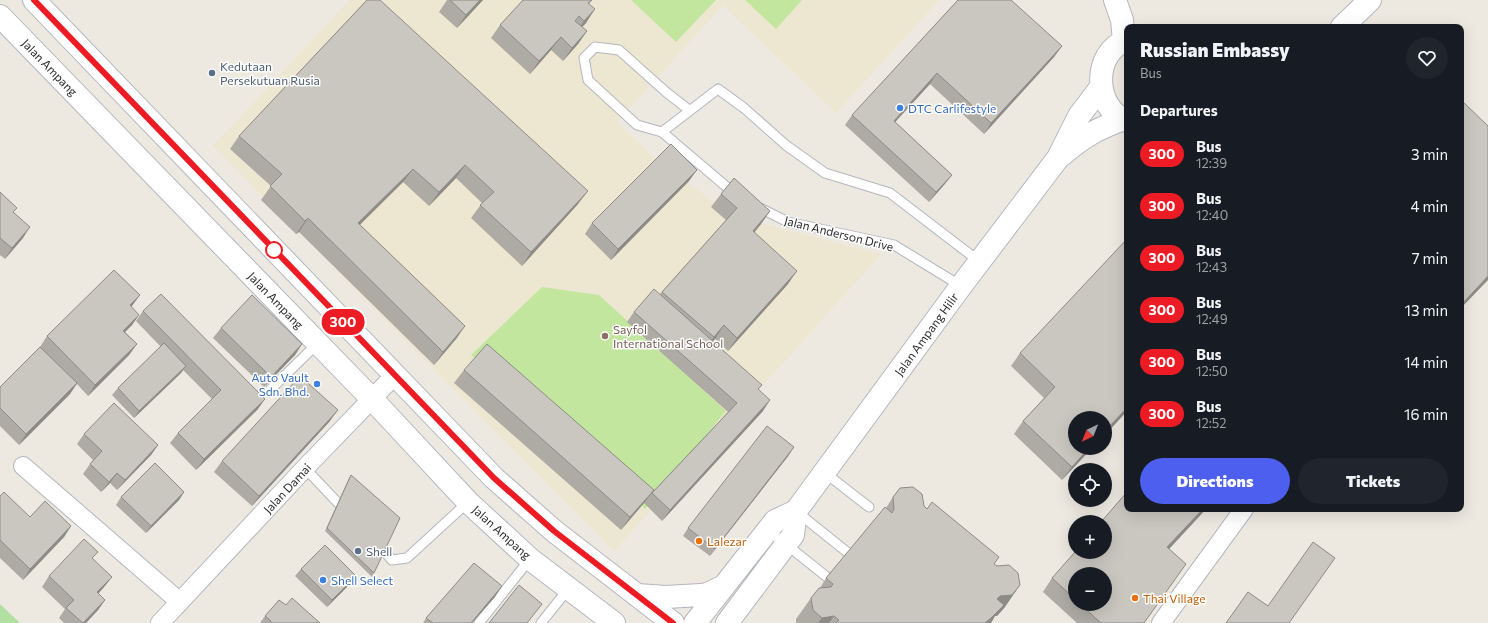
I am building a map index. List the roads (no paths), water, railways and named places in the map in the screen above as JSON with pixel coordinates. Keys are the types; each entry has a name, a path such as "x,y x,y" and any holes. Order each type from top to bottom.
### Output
{"main road":[{"path":"34,0 494,478 554,531 673,623"},
{"path":"1115,0 1124,24"},
{"path":"1345,24 1370,0"},
{"name":"Jalan Ampang","path":"0,16 372,399 468,502 530,559 614,623"},
{"path":"1124,41 1113,49 1105,60 1101,73 1101,87 1105,100 1113,111 1124,119"},
{"name":"Jalan Ampang Hilir","path":"727,623 793,536 796,511 961,286 1058,158 1079,116 1101,87"},
{"name":"Jalan Ampang Hilir","path":"1058,158 1080,140 1097,129 1124,120"},
{"name":"Jalan Ampang Hilir","path":"695,623 775,521 796,511"},
{"path":"637,595 666,597 701,595 722,588"},
{"path":"743,623 746,598"}],"street":[{"name":"Jalan Damai","path":"160,623 305,468 395,376"},
{"path":"22,466 180,602"},
{"path":"1161,623 1242,512"}],"lane":[{"path":"689,110 666,92 619,50 595,47 584,58 588,80 636,125 662,132 740,199"},
{"path":"662,132 718,89 744,108 787,146 825,173 890,193 980,262"},
{"name":"Jalan Anderson Drive","path":"753,205 788,222 894,245 961,286"},
{"path":"270,390 318,343"},
{"path":"305,468 338,502"},
{"path":"824,472 869,507"},
{"path":"384,551 392,560 406,558 468,502"},
{"path":"796,511 857,560 858,564 853,570"},
{"path":"768,530 836,585 841,585 845,580"},
{"path":"479,623 530,559"},
{"path":"541,623 569,588"}],"place":[{"name":"Kedutaan Persekutuan Rusia","path":"212,73"},
{"name":"DTC Carlifestyle","path":"900,108"},
{"name":"Sayfol International School","path":"605,336"},
{"name":"Auto Vault Sdn. Bhd.","path":"317,384"},
{"name":"Lalezar","path":"699,541"},
{"name":"Shell","path":"358,551"},
{"name":"Shell Select","path":"323,580"},
{"name":"Thai Village","path":"1135,598"}]}
